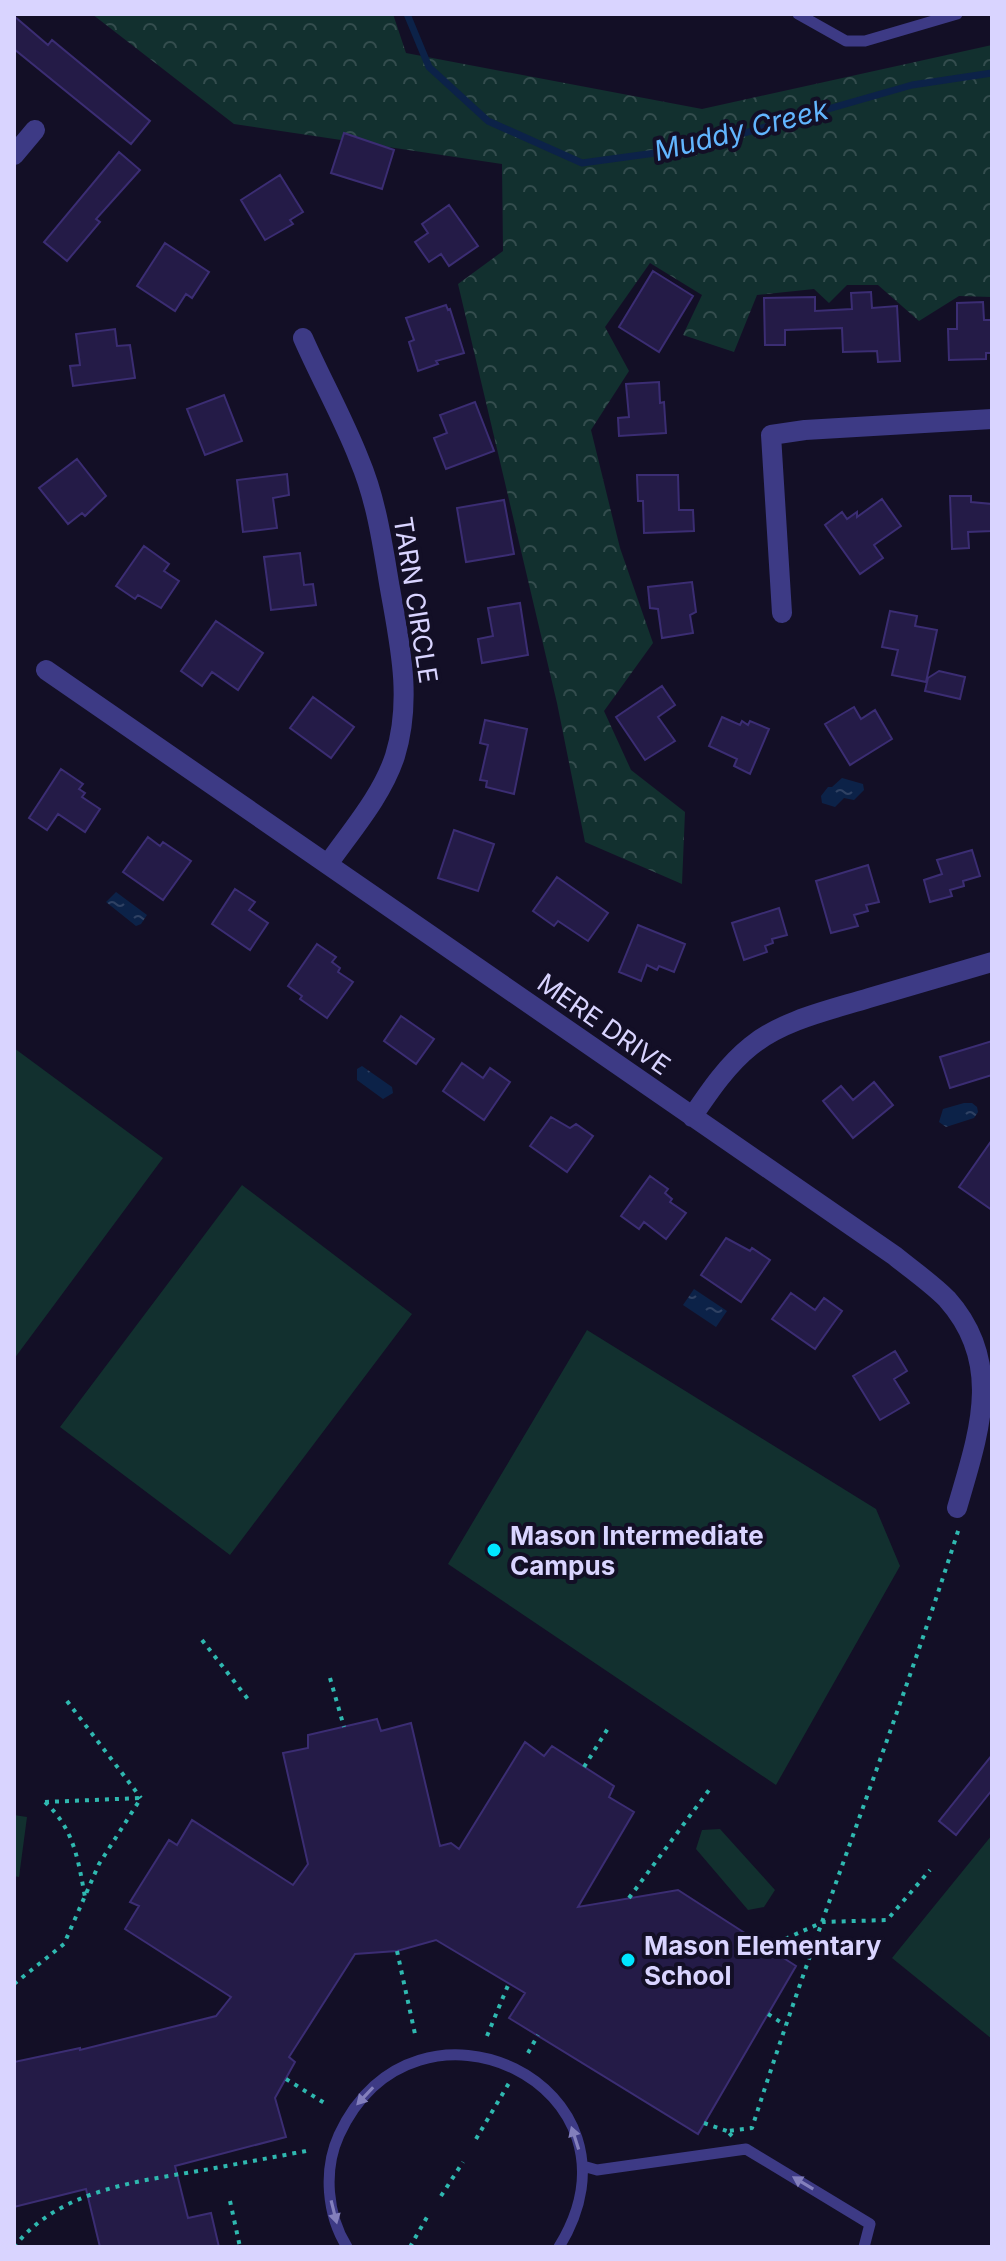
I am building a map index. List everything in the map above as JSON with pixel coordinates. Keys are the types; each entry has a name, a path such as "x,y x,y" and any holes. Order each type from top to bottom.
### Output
{"street":[{"path":"14,155 35,130"},
{"name":"TARN CIRCLE","path":"303,338 371,490 402,658 405,692 403,726 387,774 328,864"},
{"path":"782,613 771,435 805,430 992,419"},
{"name":"MERE DRIVE","path":"46,670 895,1256 934,1287 956,1311 973,1340 984,1388 980,1421 957,1508"},
{"path":"692,1117 739,1056 766,1036 831,1010 992,962"}],"lane":[{"path":"798,14 846,41 865,41 957,14"},
{"path":"347,2247 331,2207 329,2176 335,2145 348,2116 367,2091 392,2072 421,2059 453,2054 486,2057 518,2069 543,2086 565,2111 577,2139 583,2166 576,2215 559,2247"},
{"path":"583,2166 597,2170 746,2149 870,2224 864,2247"}],"path":[{"path":"727,2131 752,2128 785,2025 963,1518 957,1508"},
{"path":"202,1640 251,1703"},
{"path":"330,1678 344,1727"},
{"path":"67,1701 141,1798"},
{"path":"584,1767 610,1725"},
{"path":"629,1898 709,1790"},
{"path":"85,1897 68,1829 45,1802 141,1798"},
{"path":"14,1981 64,1944 99,1864 141,1798"},
{"path":"767,1947 823,1922 887,1920 930,1870"},
{"path":"397,1951 415,2034"},
{"path":"487,2036 509,1983"},
{"path":"768,2014 785,2025"},
{"path":"528,2053 538,2035"},
{"path":"286,2079 326,2104"},
{"path":"476,2139 511,2079"},
{"path":"704,2123 727,2131 746,2149"},
{"path":"14,2247 47,2218 82,2198 165,2175 306,2151"},
{"path":"441,2196 463,2162"},
{"path":"230,2201 240,2247"},
{"path":"410,2247 427,2217"}],"green space":[{"path":"92,14 393,14 406,53 702,109 992,45 992,297 959,296 919,321 878,285 847,285 829,303 814,289 757,295 734,352 683,335 702,295 650,263 605,327 629,371 591,430 620,548 653,643 604,711 631,770 685,812 682,884 585,842 557,703 458,284 503,251 502,164 234,124"},
{"path":"14,1048 163,1158 14,1359"},
{"path":"242,1185 412,1314 230,1555 60,1427"},
{"path":"587,1330 876,1509 900,1566 776,1785 448,1564"},
{"path":"14,1815 27,1817 19,1877 14,1876"},
{"path":"720,1829 775,1890 764,1907 748,1910 696,1849 702,1830"},
{"path":"992,1835 992,2039 892,1958"}],"water":[{"path":"842,778 863,784 864,790 854,800 844,798 835,807 822,803 821,796 828,787"},
{"path":"116,892 147,915 141,924 136,926 106,902"},
{"path":"362,1066 392,1087 393,1093 383,1099 357,1080 357,1069"},
{"path":"964,1103 977,1107 974,1118 946,1127 939,1122 943,1109"},
{"path":"694,1289 727,1311 716,1327 683,1305"}],"building":[{"path":"14,16 48,45 52,40 150,121 131,144 14,49"},
{"path":"344,133 394,150 382,189 331,173"},
{"path":"119,152 140,170 96,219 100,222 67,261 44,242"},
{"path":"280,175 303,212 290,220 293,224 265,240 241,200"},
{"path":"449,205 478,246 449,266 441,254 429,262 415,242 428,233 422,224"},
{"path":"165,243 209,272 192,298 186,294 175,311 137,286"},
{"path":"653,271 693,296 659,352 619,327"},
{"path":"871,292 872,308 897,306 900,361 878,362 877,351 843,352 842,328 785,330 785,345 765,345 764,298 815,297 815,311 852,309 851,293"},
{"path":"983,302 984,320 992,320 992,353 986,353 986,359 949,360 948,329 957,329 957,303"},
{"path":"446,305 464,353 436,361 438,364 418,371 409,342 414,340 406,318"},
{"path":"115,329 117,346 130,345 135,378 73,386 70,366 80,365 76,334"},
{"path":"659,382 666,433 619,436 618,418 629,417 626,384"},
{"path":"224,395 242,441 205,455 187,409"},
{"path":"475,402 494,451 446,469 434,438 447,433 440,415"},
{"path":"77,459 106,496 85,516 82,513 68,524 39,488"},
{"path":"287,474 289,495 273,498 277,528 243,532 237,480"},
{"path":"637,475 678,475 679,510 693,510 694,531 644,533 643,501 638,501"},
{"path":"950,496 971,496 971,502 992,504 992,531 968,532 969,548 952,549"},
{"path":"882,499 901,526 874,545 883,558 860,574 825,525 842,512 847,519 857,512 857,517"},
{"path":"504,500 514,554 466,562 457,508"},
{"path":"144,546 169,564 164,571 179,581 161,608 138,595 135,599 116,586"},
{"path":"300,553 304,585 313,584 316,605 271,610 264,557"},
{"path":"692,582 696,612 690,615 693,633 662,638 658,609 650,608 648,587"},
{"path":"520,603 528,655 482,663 478,639 493,636 488,608"},
{"path":"890,611 917,616 915,626 937,630 926,682 892,675 898,650 882,647"},
{"path":"216,621 263,653 238,690 212,672 202,686 181,671"},
{"path":"939,671 965,677 960,699 925,691 928,678"},
{"path":"662,686 675,705 658,717 675,741 645,760 616,717"},
{"path":"313,697 354,727 331,758 290,728"},
{"path":"854,707 861,719 875,710 892,739 850,765 825,724"},
{"path":"722,717 740,725 742,721 748,725 750,721 769,729 750,774 734,766 737,759 709,746"},
{"path":"485,720 527,729 514,794 486,787 487,781 480,780 488,745 480,743"},
{"path":"61,769 83,784 79,789 85,793 82,797 100,809 85,832 58,814 47,830 29,818"},
{"path":"454,830 494,844 478,891 438,878"},
{"path":"148,837 160,846 163,842 191,861 163,900 123,872"},
{"path":"972,850 980,876 963,881 964,886 950,890 952,896 930,902 924,880 942,874 937,860"},
{"path":"868,865 879,902 866,905 868,911 854,915 858,926 831,933 816,881"},
{"path":"557,877 608,913 588,941 558,921 554,926 533,911"},
{"path":"235,889 255,902 249,910 268,923 250,950 212,924"},
{"path":"779,908 787,935 772,939 773,943 765,946 767,952 744,960 732,923"},
{"path":"638,925 685,944 674,972 647,965 641,981 619,972"},
{"path":"317,944 336,957 332,962 340,968 338,972 353,982 327,1018 300,999 302,996 288,986"},
{"path":"401,1016 434,1039 416,1064 384,1041"},
{"path":"992,1041 992,1075 950,1088 940,1057"},
{"path":"462,1063 483,1078 490,1068 510,1082 484,1120 443,1091"},
{"path":"874,1082 893,1105 853,1138 823,1101 841,1086 853,1100"},
{"path":"551,1117 570,1128 576,1124 593,1136 567,1172 530,1146"},
{"path":"992,1140 992,1210 959,1187"},
{"path":"650,1176 668,1189 665,1193 672,1199 670,1202 686,1213 666,1239 644,1222 639,1229 621,1216"},
{"path":"726,1238 750,1251 752,1248 770,1260 741,1302 701,1275"},
{"path":"791,1293 815,1310 824,1298 842,1311 815,1349 772,1319"},
{"path":"895,1351 907,1371 894,1379 909,1403 880,1420 853,1376"},
{"name":"Mason Elementary School","path":"377,1719 381,1731 411,1723 440,1846 451,1843 459,1849 525,1742 544,1756 552,1746 614,1786 609,1797 634,1812 578,1907 678,1890 796,1966 698,2134 509,2018 525,1993 436,1940 397,1951 355,1954 289,2057 295,2062 275,2098 286,2137 175,2166 188,2218 211,2213 219,2247 100,2247 86,2189 14,2207 14,2062 80,2050 216,2016 231,1997 125,1929 139,1906 130,1902 169,1840 177,1845 192,1820 293,1885 308,1864 283,1753 308,1748 308,1735"},
{"path":"992,1755 992,1790 956,1835 939,1821"}],"waterway":[{"name":"Muddy Creek","path":"407,14 429,67 488,121 582,163 692,148 912,85 992,73"}],"place":[{"name":"Mason Intermediate Campus","path":"494,1550"},
{"name":"Mason Elementary School","path":"628,1960"}]}
